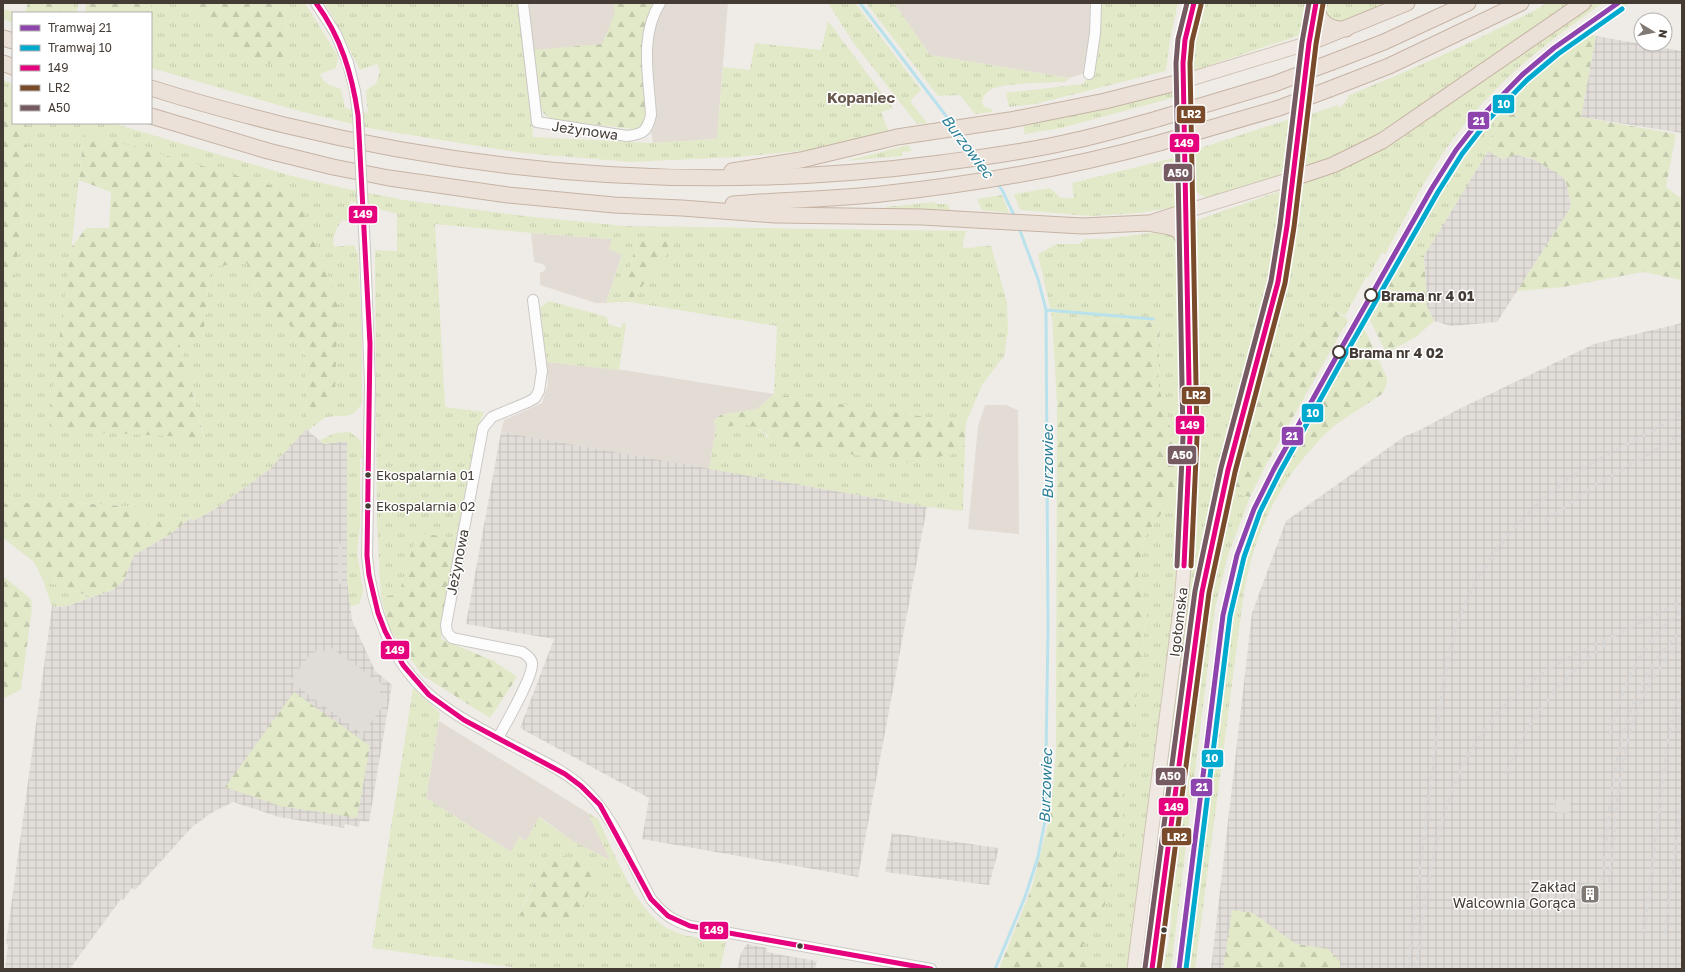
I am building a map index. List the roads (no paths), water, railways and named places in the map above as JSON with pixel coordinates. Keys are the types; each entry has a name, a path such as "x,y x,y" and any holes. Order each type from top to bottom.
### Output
{"highway":[{"path":"1316,3 1319,17 1326,25 1337,29 1347,29"},
{"path":"1309,44 1408,3"},
{"path":"152,88 266,120 399,150 511,167 565,173 652,178 777,177 852,173 913,167 1018,152 1066,143 1157,119 1267,86 1332,62 1384,42 1468,3"},
{"path":"682,208 841,197 928,188 1019,175 1111,156 1279,108 1330,89 1389,66 1521,3"},
{"path":"1291,179 1343,160 1382,141 1583,3"},
{"path":"693,178 801,160 897,137 1010,120 1105,100 1184,81"},
{"path":"152,116 268,151 389,178 557,201 775,215 865,215 1082,226 1148,223 1178,230 1188,245"},
{"path":"1148,223 1188,211"}],"main road":[{"name":"Igołomska","path":"1134,969 1181,602 1185,552 1190,437 1188,211 1184,81 1185,40 1194,3"},
{"name":"Igołomska","path":"1152,969 1202,592 1228,470 1278,282 1309,44 1316,3"},
{"path":"1184,81 1309,44"},
{"path":"1188,211 1291,179"}],"street":[{"path":"316,3 336,34 348,63 355,91 358,115 365,250 370,384 367,556 368,577 376,609 384,630 399,657 429,695 464,720 565,774 582,786 600,805 651,899 662,912 676,921 690,926 931,969"},
{"name":"Jeżynowa","path":"523,3 537,122 627,136 645,131 649,124 651,115 647,38 651,19 660,3"},
{"path":"1089,74 1095,33 1096,3"},
{"name":"Jeżynowa","path":"498,738 527,681 531,671 532,662 527,655 522,652 452,638 447,632 446,625 483,428 492,417 534,398 541,385 541,357 533,300"}],"waterway":[{"name":"Burzowiec","path":"860,3 953,125"},
{"name":"Burzowiec","path":"958,132 974,153"},
{"name":"Burzowiec","path":"981,163 990,174"},
{"name":"Burzowiec","path":"997,183 1015,217"},
{"name":"Burzowiec","path":"995,969 1025,897 1038,857 1045,821 1048,629 1046,310 1038,279 1019,228"},
{"path":"1046,310 1153,319"}],"railway":[{"path":"1408,969 1443,684 1453,637 1467,600 1478,578 1491,558 1506,538 1541,501 1578,472 1682,414"},
{"path":"1545,521 1594,486 1682,434"},
{"path":"1416,969 1435,848 1446,810 1460,773 1478,739 1503,707 1542,674 1572,656 1682,602"},
{"path":"1610,734 1621,698 1635,666 1655,637 1682,611"},
{"path":"1602,881 1614,780 1620,747 1629,715 1642,685 1659,656 1682,630"},
{"path":"1609,882 1619,785 1633,723 1645,694 1661,666 1682,640"},
{"path":"1507,772 1525,734 1547,700 1574,670 1606,644"},
{"path":"1644,932 1668,741 1674,712 1682,689"},
{"path":"1677,731 1682,710"},
{"path":"1665,934 1682,794"}],"tram line":[{"name":"21","path":"1179,969 1223,615 1237,555 1254,509 1274,469 1339,352 1432,188 1456,150 1484,114 1522,75 1554,48 1618,3"},
{"name":"10","path":"1186,969 1230,616 1244,557 1260,512 1280,472 1345,355 1438,192 1462,154 1489,119 1527,80 1558,54 1622,9"}],"place":[{"name":"Brama nr 4 01","path":"1371,295"},
{"name":"Brama nr 4 02","path":"1339,352"},
{"name":"Ekospalarnia 01","path":"368,475"},
{"name":"Ekospalarnia 02","path":"368,506"},
{"name":"Zakład Walcownia Gorąca","path":"1590,894"}],"district":[{"name":"Kopaniec","path":"861,97"}]}
